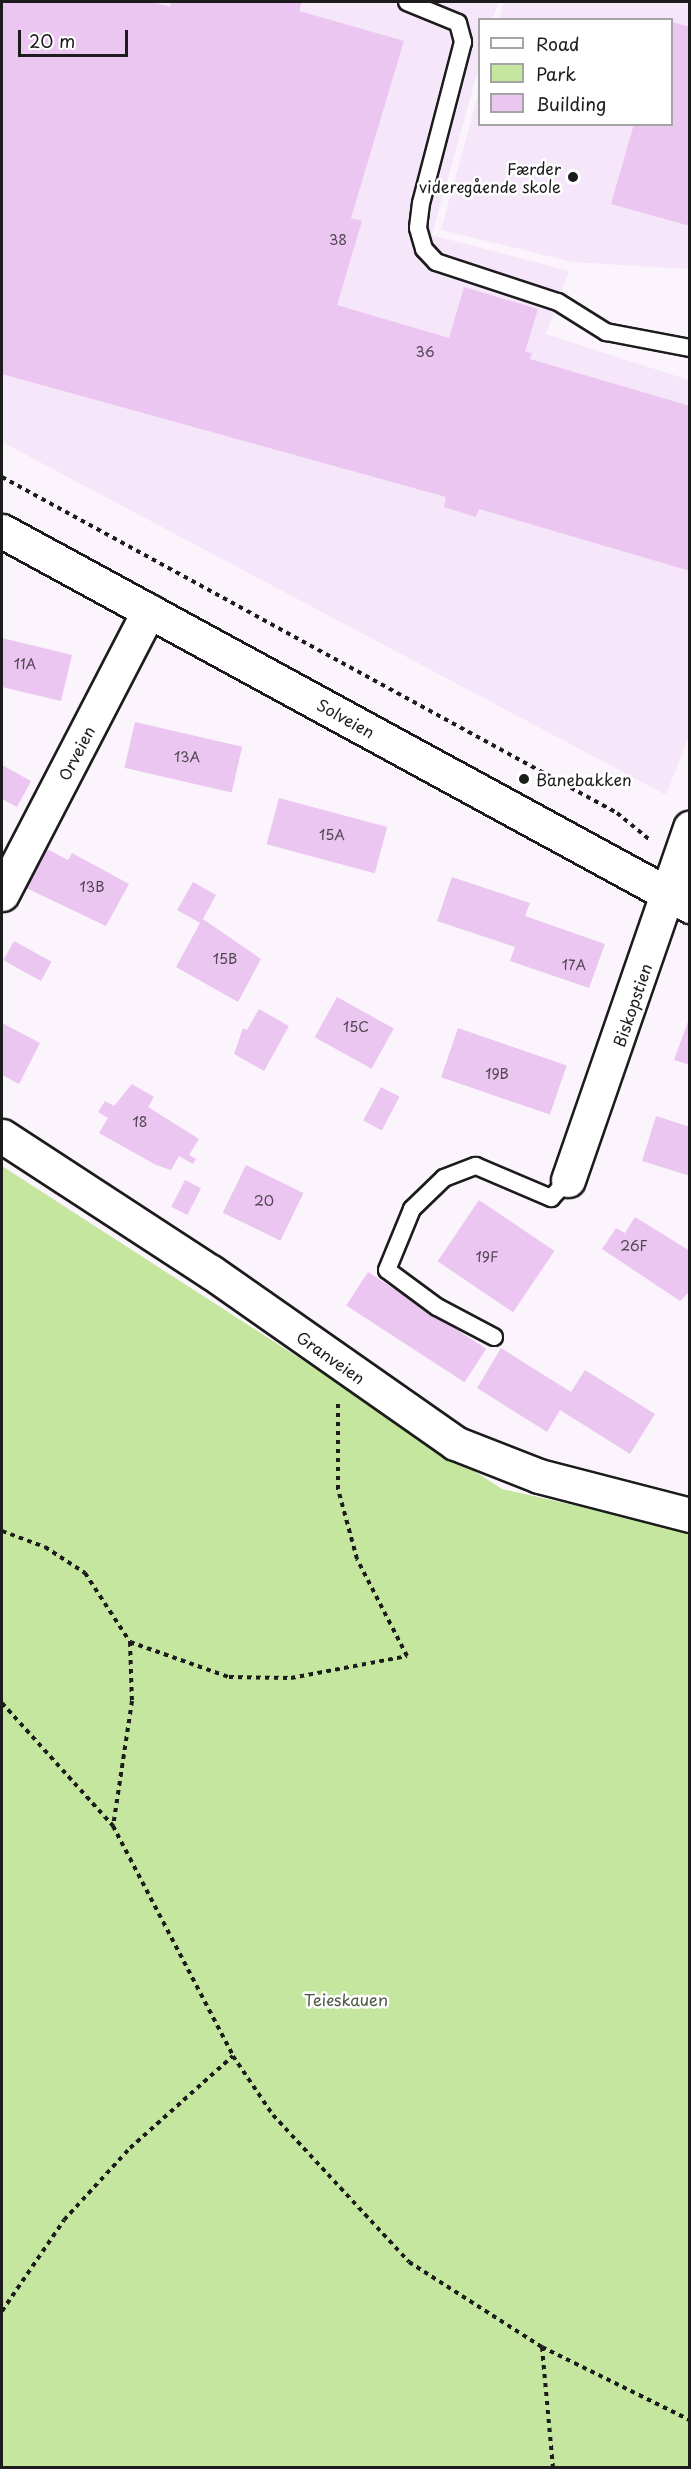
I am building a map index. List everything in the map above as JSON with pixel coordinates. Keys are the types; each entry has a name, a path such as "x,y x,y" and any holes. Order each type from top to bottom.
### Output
{"street":[{"name":"Solveien","path":"2,531 678,899"},
{"name":"Orveien","path":"2,894 149,611"},
{"name":"Biskopstien","path":"568,1180 659,929 678,899 690,827"},
{"name":"Granveien","path":"2,1136 202,1266 356,1375 473,1452 539,1476 690,1515"}],"lane":[{"path":"407,2 458,23 463,42 421,203 418,228 424,249 436,262 558,302 606,332 690,348"},
{"path":"494,1337 437,1307 387,1270 412,1209 444,1178 476,1166 551,1198 568,1180"}],"path":[{"path":"2,477 617,813 657,846"},
{"path":"130,1642 229,1677 291,1678 407,1656 357,1559 338,1490 336,1405 356,1375"},
{"path":"2,1531 45,1547 85,1573 130,1642 132,1701 113,1826"},
{"path":"2,1703 113,1826 233,2056 273,2115 402,2255 542,2347 690,2420"},
{"path":"2,2311 64,2220 130,2148 233,2056"},
{"path":"542,2347 553,2468"}],"shaded area":[{"path":"2,2 498,2 493,18 478,18 478,71 432,235 569,271 546,334 689,380 689,736 666,795 2,442"},
{"name":"Færder videregående skole","path":"504,2 689,2 689,269 572,262 441,230 478,95 478,126 673,126 673,18 499,18"}],"green space":[{"name":"Teieskauen","path":"2,1166 502,1489 689,1531 689,2467 2,2467"}],"building":[{"path":"2,2 152,2 170,7 171,2 302,2 299,11 404,41 351,218 362,221 337,305 449,338 464,287 538,309 525,352 532,353 530,359 690,406 690,571 479,509 476,517 444,507 446,497 2,374"},
{"path":"673,22 690,27 690,226 611,204 633,126 673,126"},
{"path":"2,638 72,655 61,701 2,687"},
{"path":"135,722 242,747 232,793 124,768"},
{"path":"2,765 31,781 17,807 2,799"},
{"path":"279,798 387,827 375,873 267,844"},
{"path":"43,847 68,860 72,853 129,884 106,926 22,886"},
{"path":"452,877 530,903 525,916 605,944 589,988 510,961 515,947 437,921"},
{"path":"193,882 216,895 203,919 261,959 238,1002 176,967 200,923 177,910"},
{"path":"14,941 52,962 41,981 3,960"},
{"path":"337,997 394,1029 372,1069 315,1037"},
{"path":"259,1009 289,1026 264,1071 234,1054 243,1028 247,1030"},
{"path":"690,1019 690,1065 674,1060"},
{"path":"2,1023 40,1043 19,1084 2,1075"},
{"path":"458,1028 567,1065 550,1115 441,1077"},
{"path":"132,1084 154,1097 148,1107 199,1139 189,1155 196,1159 193,1164 179,1156 171,1170 156,1165 99,1133 108,1118 98,1112 105,1101 114,1106"},
{"path":"381,1087 400,1097 382,1130 363,1121"},
{"path":"656,1116 690,1127 690,1176 642,1161"},
{"path":"246,1165 304,1193 280,1241 223,1213"},
{"path":"185,1180 201,1188 187,1215 171,1207"},
{"path":"479,1200 554,1251 513,1312 438,1261"},
{"path":"635,1217 690,1251 690,1291 680,1301 602,1249 616,1228 625,1233"},
{"path":"368,1272 486,1349 464,1382 346,1306"},
{"path":"501,1348 571,1392 585,1370 655,1414 630,1454 560,1410 547,1432 477,1388"}],"place":[{"name":"Færder videregående skole","path":"573,177"},
{"name":"Banebakken","path":"524,779"}]}
